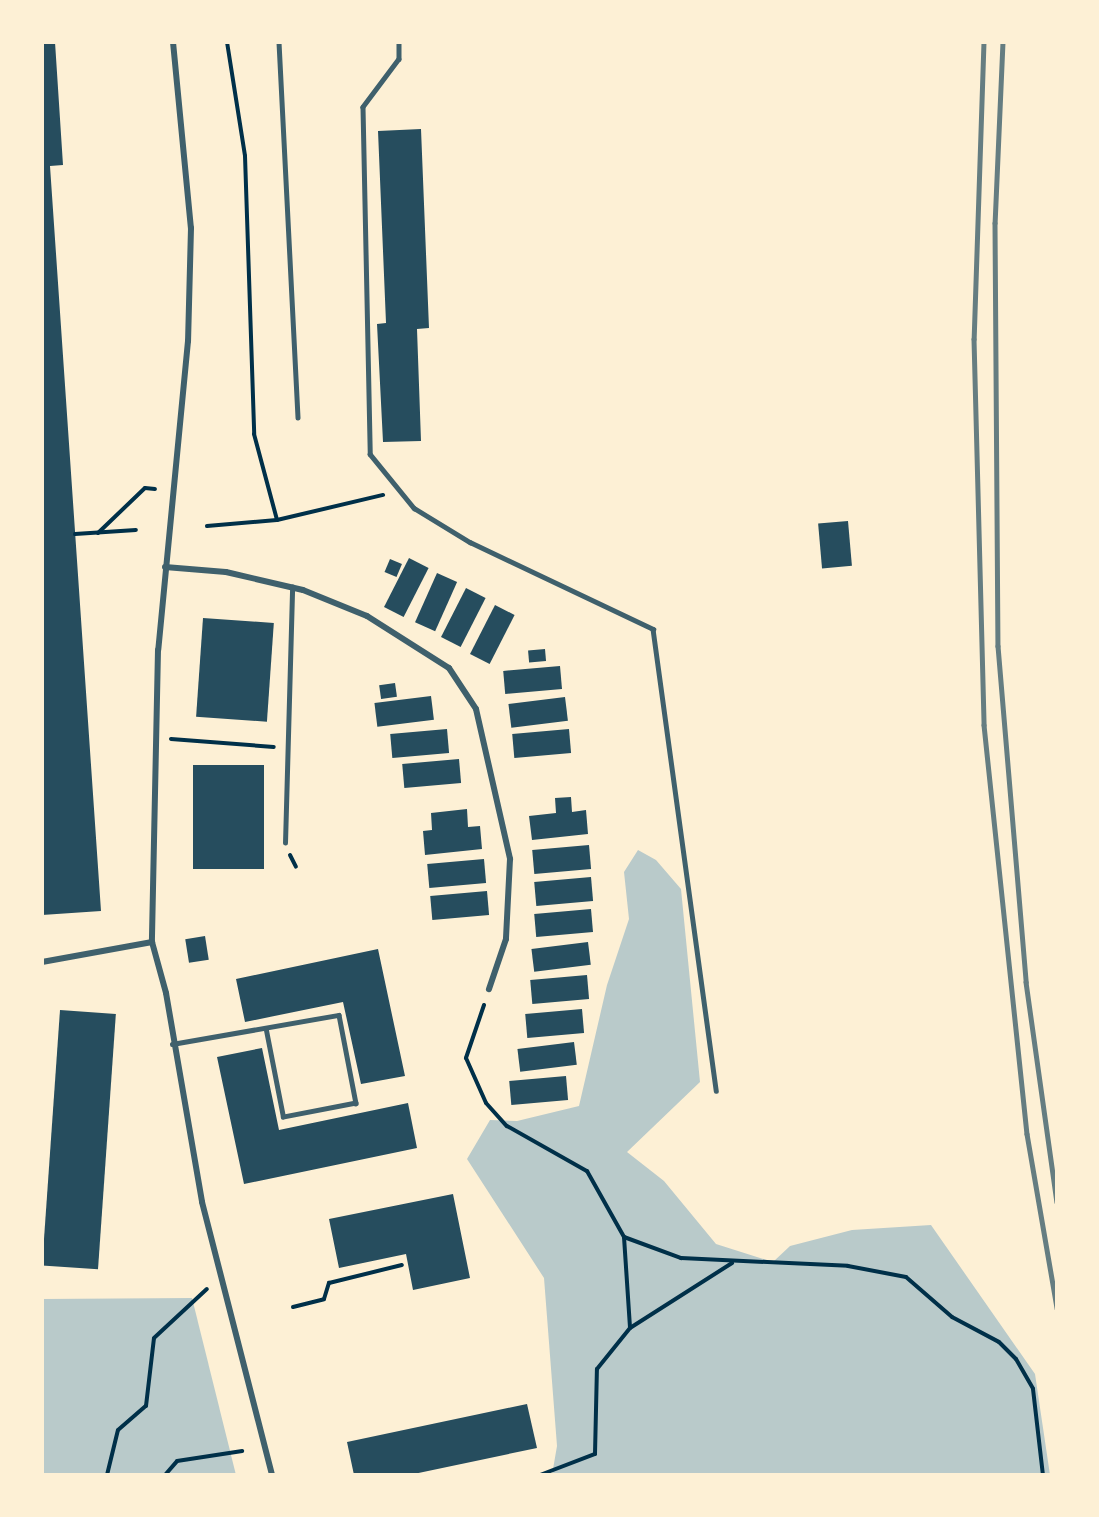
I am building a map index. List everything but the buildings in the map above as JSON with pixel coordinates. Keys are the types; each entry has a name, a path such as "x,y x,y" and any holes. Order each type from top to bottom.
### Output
{"street":[{"path":"173,42 190,239 188,341 165,567 152,942 166,993 172,1044 202,1202 272,1475"},
{"path":"165,567 226,572 292,587 367,616 414,643 449,668 476,709 510,859 506,939 489,989"},
{"path":"42,962 152,942"}],"lane":[{"path":"279,42 298,418"},
{"path":"399,42 399,59 363,106 370,454 414,508 471,542 653,629 716,1091"},
{"path":"285,843 292,587"},
{"path":"172,1044 266,1030 339,1015 356,1103 283,1117 266,1030"}],"path":[{"path":"226,42 245,156 254,434 277,520"},
{"path":"98,533 145,488 155,489"},
{"path":"207,526 277,520 399,490"},
{"path":"75,534 136,530"},
{"path":"195,739 257,745"},
{"path":"489,989 466,1058 486,1103 507,1126 587,1171 624,1237 630,1328"},
{"path":"624,1237 681,1258 733,1263 848,1266 906,1277 952,1317 999,1342 1016,1359 1033,1389 1043,1475"},
{"path":"540,1475 595,1454 597,1369 630,1328 733,1263"},
{"path":"292,1307 324,1299 329,1282 402,1265"},
{"path":"107,1475 118,1430 146,1406 154,1338 207,1288"},
{"path":"165,1475 177,1461 242,1451"}],"shaded area":[{"path":"638,850 656,860 681,889 700,1082 627,1152 664,1181 716,1244 773,1262 790,1246 852,1230 931,1225 1035,1374 1050,1475 552,1475 557,1446 544,1278 467,1159 490,1120 517,1121 579,1106 607,985 629,919 624,872"},
{"path":"192,1298 236,1475 42,1475 42,1299"}],"railway":[{"path":"984,42 974,339 984,725 1027,1134 1057,1308"},
{"path":"1003,42 995,223 998,646 1026,982 1057,1202"}]}
